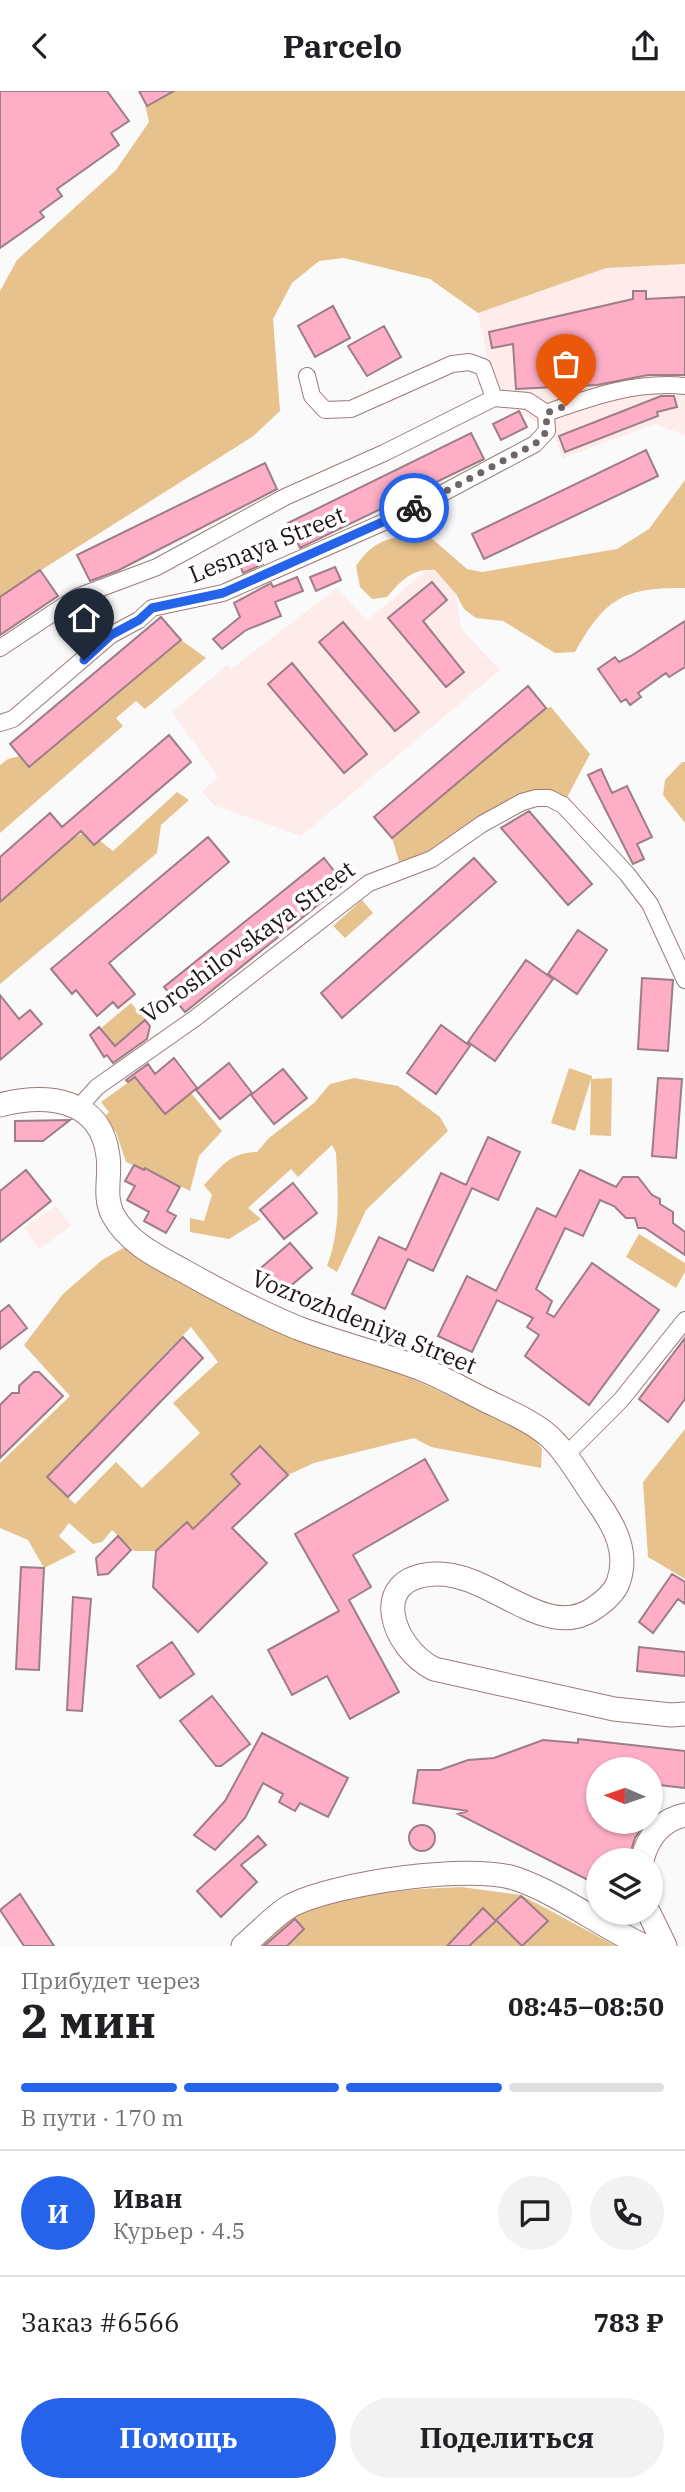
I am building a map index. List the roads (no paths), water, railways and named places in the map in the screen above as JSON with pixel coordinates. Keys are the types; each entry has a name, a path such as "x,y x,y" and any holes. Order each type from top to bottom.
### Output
{"street":[{"path":"307,376 312,395 326,410 351,409 452,364 469,362 482,367 494,398 528,401 546,413 606,391 669,384 685,386"},
{"name":"Lesnaya Street","path":"0,648 77,597 157,567 285,497 442,426 494,398"},
{"name":"Lesnaya Street","path":"0,723 13,719 111,635 139,620 152,608 223,593 409,511 535,444 547,431 546,413"},
{"name":"Voroshilovskaya Street","path":"80,1106 97,1087 194,1019 369,883 432,859 523,801 549,798 575,816 650,904 685,981"},
{"path":"0,1105 32,1101 68,1102 80,1106"},
{"name":"Vozrozhdeniya Street","path":"80,1106 106,1141 109,1159 107,1199 114,1216 135,1242 220,1291 299,1328 422,1370 523,1419 546,1433 617,1530 622,1558 617,1584 602,1603 587,1613 570,1619 553,1618 462,1576 420,1576 405,1583 396,1597 393,1624 404,1646 416,1660 434,1669 614,1709 685,1714"},
{"path":"565,1456 621,1400 685,1319"},
{"path":"646,1848 650,1838 660,1826 685,1815"},
{"path":"243,1946 290,1906 326,1893 370,1883 475,1873 494,1874 537,1887 644,1946"},
{"path":"610,1929 623,1929 630,1925"},
{"path":"655,1925 665,1946"}]}
